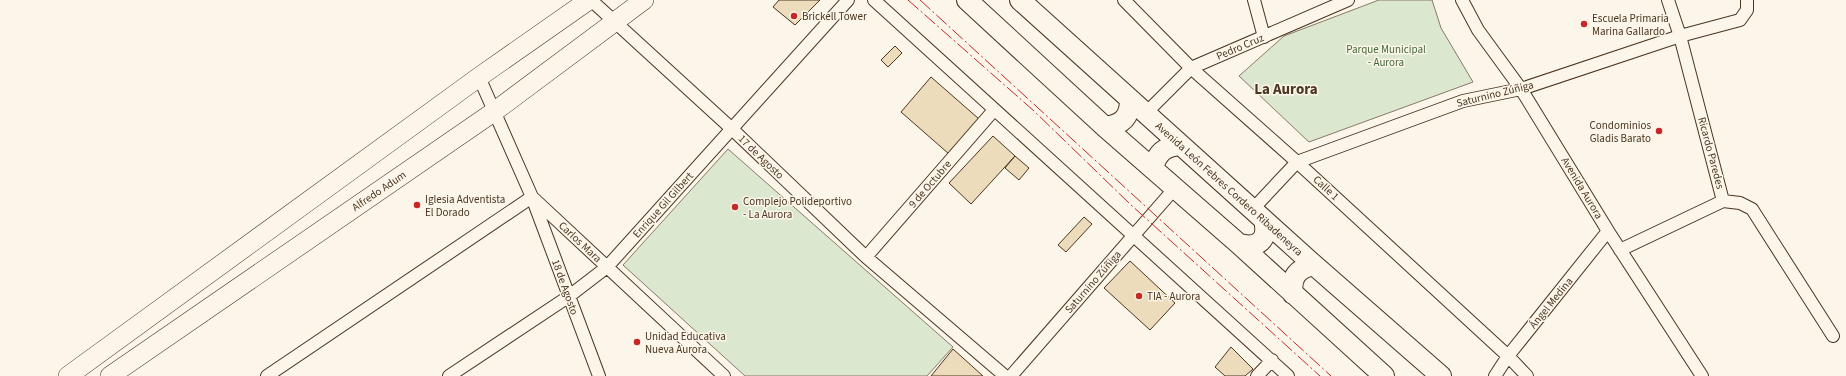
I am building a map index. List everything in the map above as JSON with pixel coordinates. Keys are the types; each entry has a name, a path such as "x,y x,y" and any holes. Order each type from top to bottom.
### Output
{"highway":[{"path":"967,0 1106,127 1239,244 1384,376"},
{"name":"Avenida León Febres Cordero Ribadeneyra","path":"1020,0 1314,266 1441,376"},
{"path":"1106,127 1121,123 1127,117 1130,109 1130,100"},
{"path":"1153,168 1155,160 1165,148 1180,144"},
{"path":"1239,244 1248,247 1257,245 1264,238 1266,230 1258,215"},
{"path":"1293,294 1292,285 1296,274 1306,266 1314,266"}],"main road":[{"path":"68,376 479,77 590,0"},
{"name":"Alfredo Adum","path":"110,376 495,112 644,0"}],"street":[{"name":"17 de Agosto","path":"590,0 732,129 866,257 1005,376"},
{"name":"Enrique Gil Gilbert","path":"449,376 568,297 607,267 848,0"},
{"path":"874,0 1288,376"},
{"name":"Calle 1","path":"1124,0 1191,68 1297,162 1528,376"},
{"path":"1254,0 1264,37"},
{"name":"Pedro Cruz","path":"1146,113 1191,68 1348,0"},
{"name":"Avenida Aurora","path":"1462,0 1478,30 1522,89 1608,231 1702,376"},
{"name":"Ricardo Paredes","path":"1668,0 1680,36 1723,200 1740,203 1752,209 1834,336"},
{"name":"Saturnino Zúñiga","path":"1258,215 1297,162 1464,101 1522,89 1680,36 1740,20 1747,10 1748,1"},
{"name":"Carlos Mara","path":"479,77 532,197 724,376"},
{"name":"9 de Octubre","path":"866,257 994,110"},
{"name":"Saturnino Zúñiga","path":"1010,376 1175,188"},
{"path":"266,376 532,197"},
{"name":"18 de Agosto","path":"532,197 568,297 599,376"},
{"path":"1620,250 1723,200"},
{"name":"Ángel Medina","path":"1496,376 1508,356 1608,231"},
{"path":"1257,376 1272,360"}],"green space":[{"name":"Parque Municipal - Aurora","path":"1379,0 1432,0 1441,28 1473,82 1309,142 1239,76 1284,36"},
{"name":"Complejo Polideportivo - La Aurora","path":"728,149 953,347 927,376 745,376 623,265"}],"building":[{"name":"Brickell Tower","path":"779,0 820,0 795,25 773,7"},
{"path":"895,46 902,53 888,67 881,60"},
{"path":"931,77 979,119 949,154 901,112"},
{"path":"993,136 1015,156 971,204 949,183"},
{"path":"1015,156 1029,168 1019,180 1005,168"},
{"path":"1084,217 1092,224 1066,252 1058,245"},
{"name":"TIA - Aurora","path":"1130,261 1175,303 1150,330 1104,288"},
{"path":"1231,347 1253,369 1245,376 1225,376 1215,367"},
{"path":"953,349 983,376 931,376"}],"power":[{"path":"908,0 1034,111 1130,204 1320,376"},
{"path":"920,0 1331,376"}],"place":[{"name":"Brickell Tower","path":"794,16"},
{"name":"Escuela Primaria Marina Gallardo","path":"1584,24"},
{"name":"Condominios Gladis Barato","path":"1659,131"},
{"name":"Iglesia Adventista El Dorado","path":"417,205"},
{"name":"Complejo Polideportivo - La Aurora","path":"735,207"},
{"name":"TIA - Aurora","path":"1139,296"},
{"name":"Unidad Educativa Nueva Aurora","path":"637,342"}],"district":[{"name":"La Aurora","path":"1286,89"}]}
